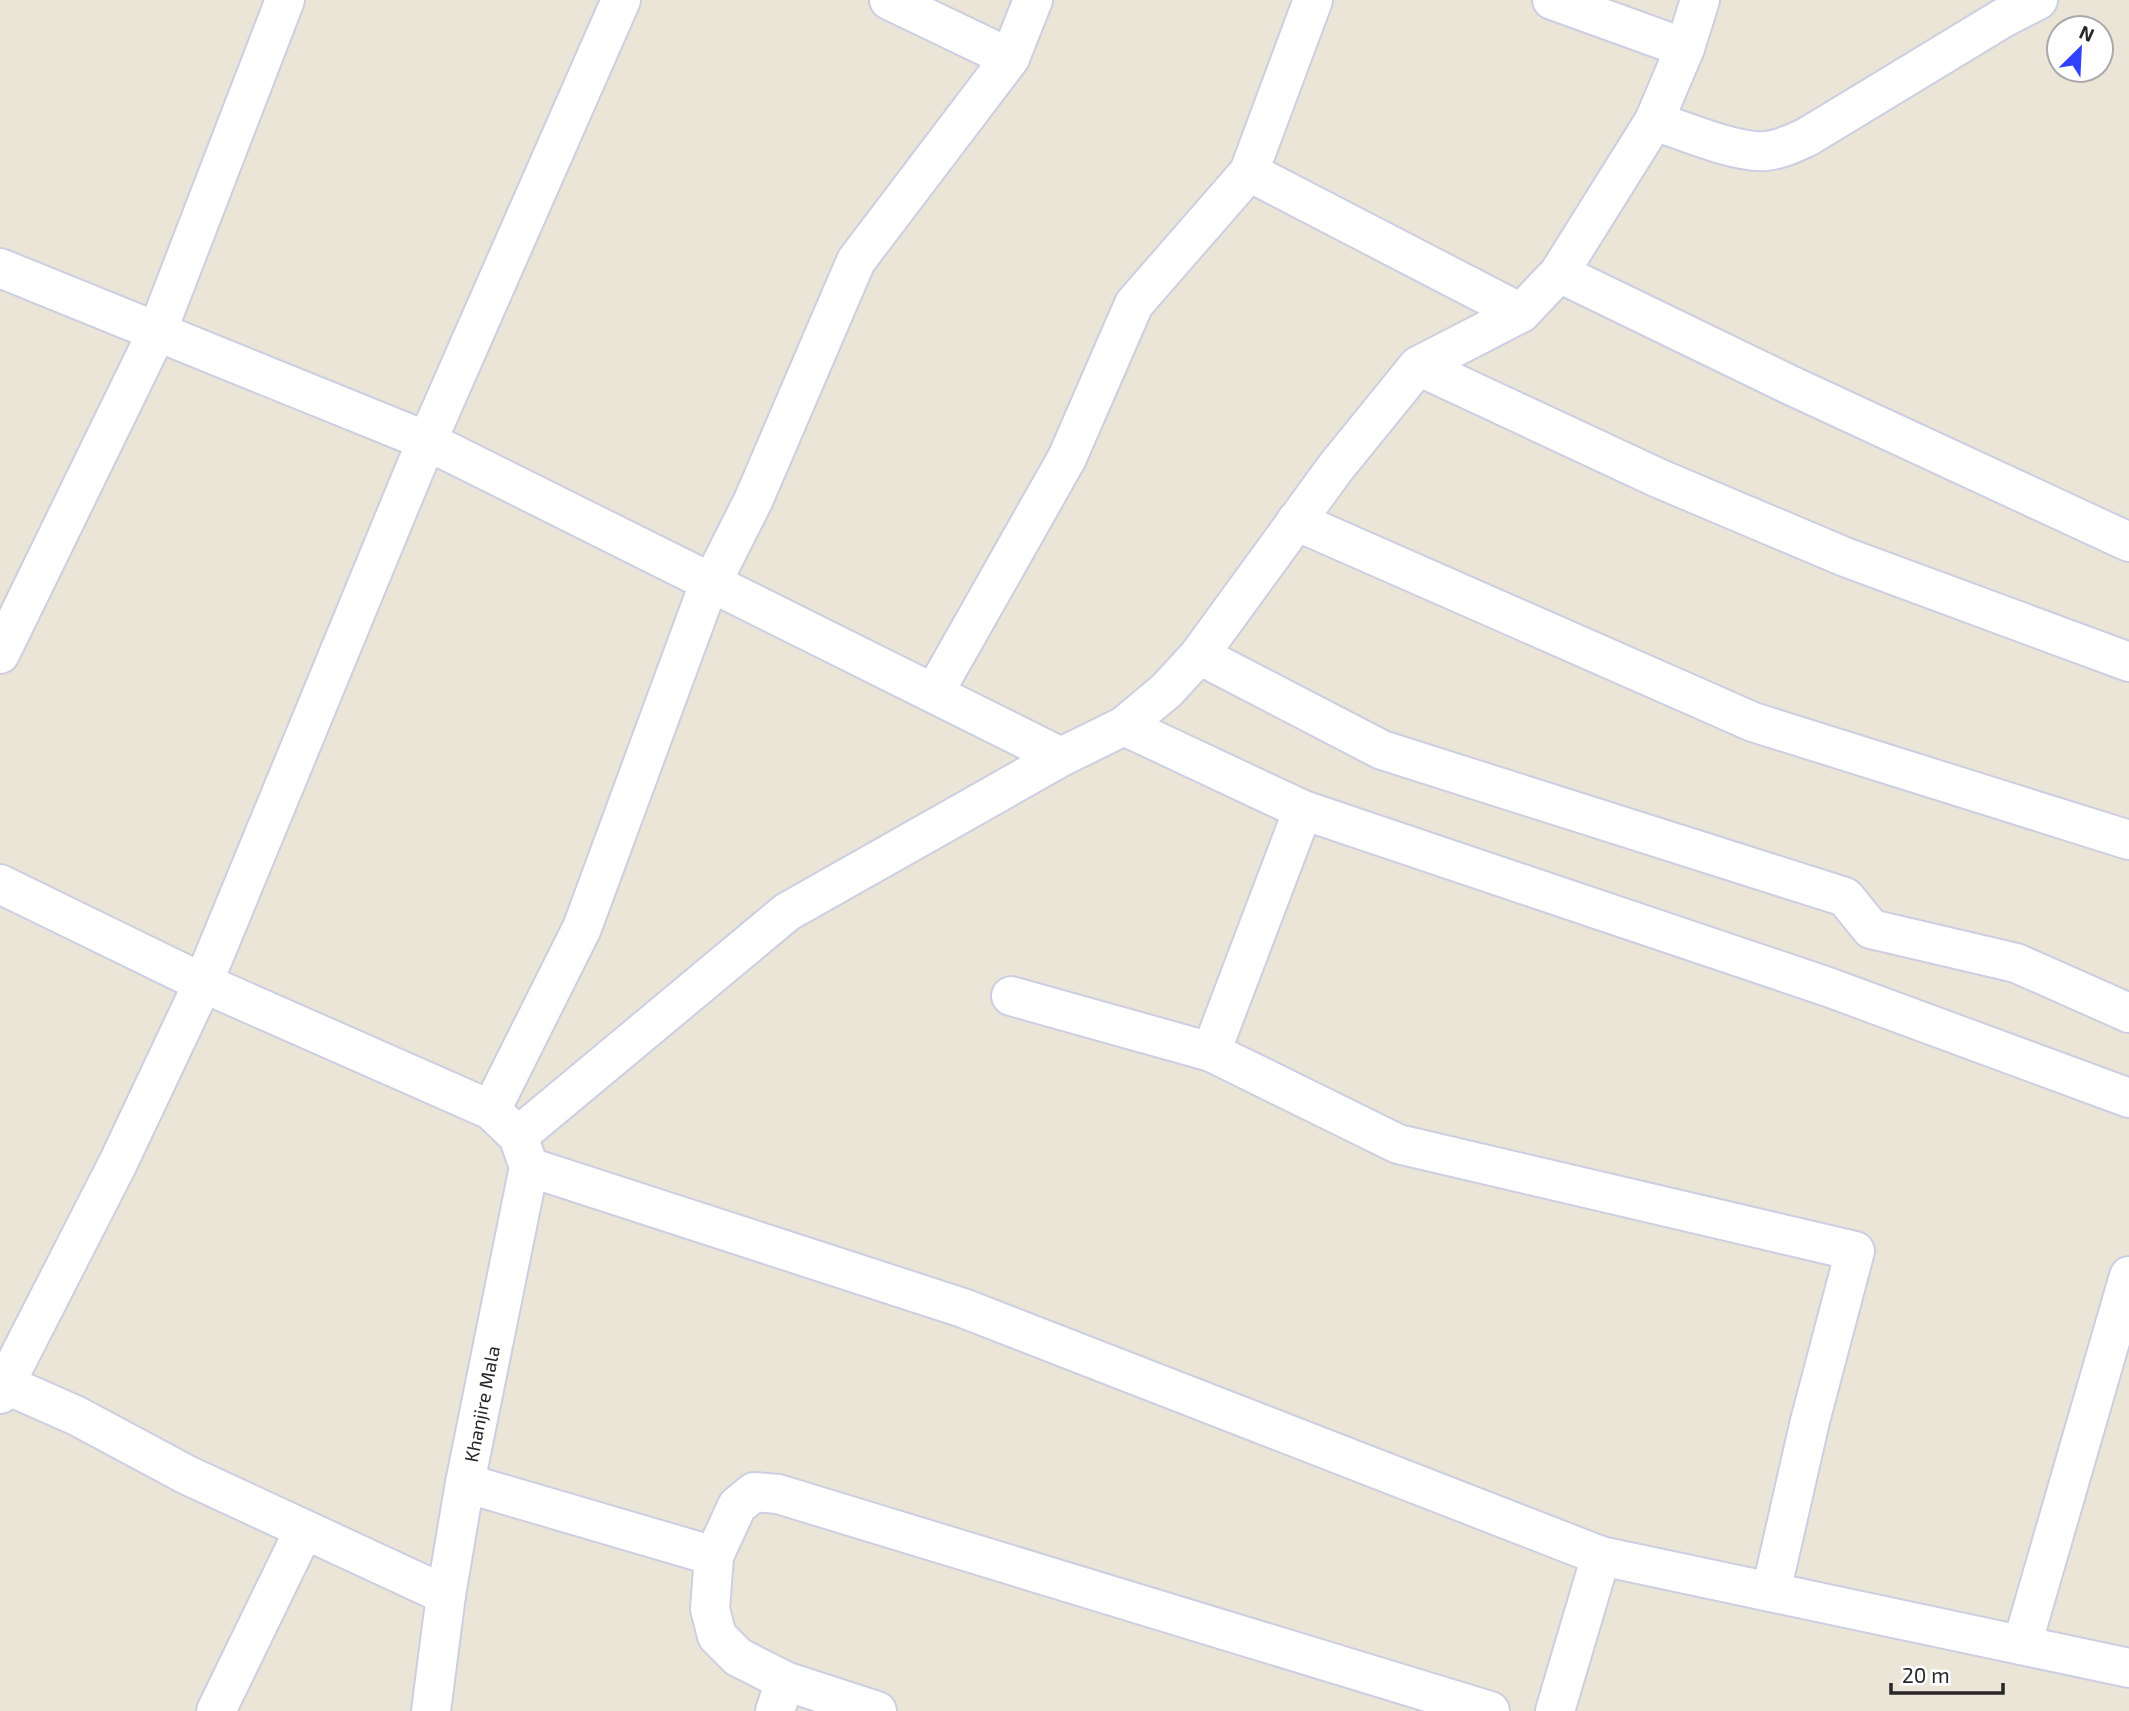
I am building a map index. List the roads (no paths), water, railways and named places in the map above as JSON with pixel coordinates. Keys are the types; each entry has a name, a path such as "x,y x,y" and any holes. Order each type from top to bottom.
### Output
{"street":[{"path":"0,654 157,332 285,0"},
{"path":"446,1595 187,1475 77,1416 2,1387 118,1163 203,983 427,441 621,0"},
{"path":"890,0 1010,58"},
{"path":"491,1110 582,928 703,600 753,501 856,261 1010,58 1033,0"},
{"path":"934,694 1067,458 1134,304 1249,172 1313,0"},
{"path":"1552,0 1685,48"},
{"path":"524,1152 787,912 1061,757 1124,726 1167,691 1199,655 1336,467 1418,366 1521,313 1559,273 1654,121 1685,48 1700,0"},
{"path":"1654,121 1737,147 1764,151 1787,145 1807,137 2003,18 2038,0"},
{"path":"1249,172 1521,313"},
{"path":"0,268 427,441 1061,757"},
{"path":"1559,273 1788,384 2129,541"},
{"path":"1418,366 1658,478 1845,557 2129,662"},
{"path":"1296,521 1753,722 2129,841"},
{"path":"1199,655 1382,750 1845,897 1871,929 2016,963 2129,1013"},
{"path":"1124,726 1303,810 1828,987 2129,1098"},
{"path":"1211,1052 1303,810"},
{"path":"0,884 203,983 491,1110 524,1152 962,1308 1601,1556 2129,1668"},
{"path":"1011,996 1211,1052 1398,1144 1855,1251 1810,1421 1771,1592"},
{"name":"Khanjire Mala","path":"431,1711 446,1595 524,1152"},
{"path":"2022,1646 2129,1276"},
{"path":"466,1483 714,1556"},
{"path":"877,1711 780,1696 716,1636 710,1609 714,1556 737,1506 754,1492 778,1494 1490,1711"},
{"path":"216,1711 304,1530"},
{"path":"1555,1711 1601,1556"}]}
